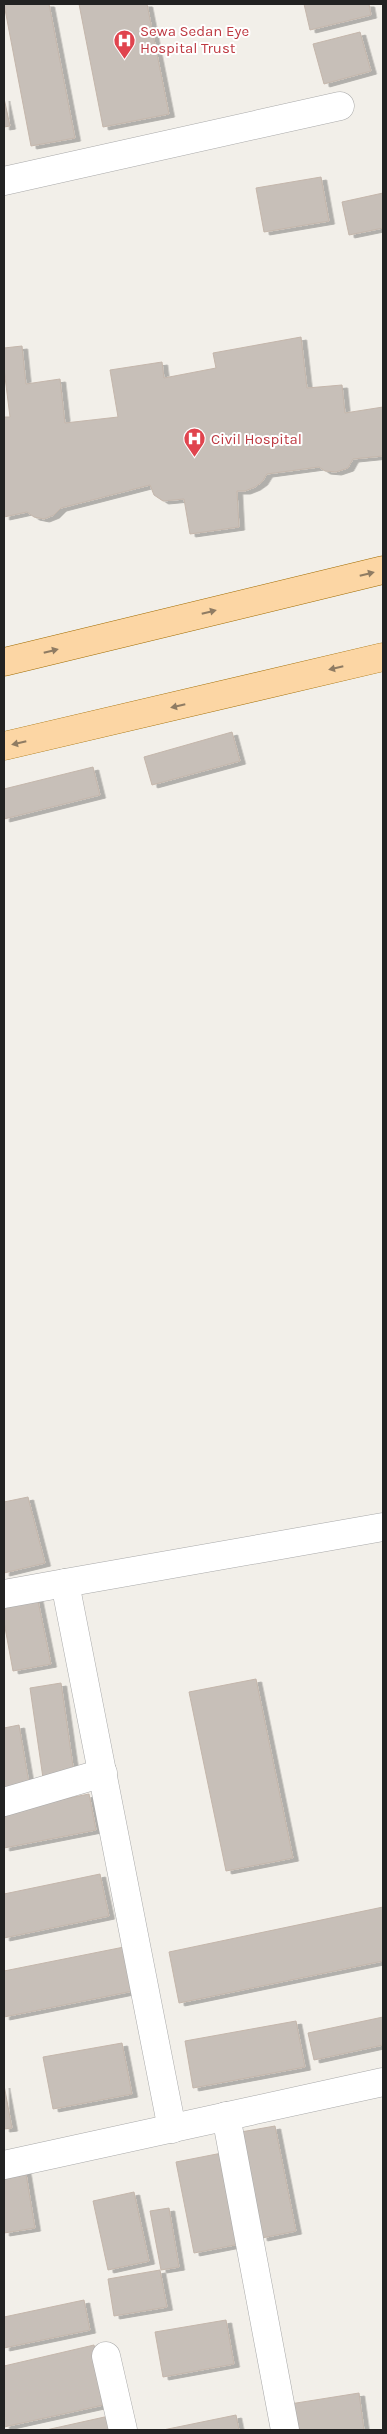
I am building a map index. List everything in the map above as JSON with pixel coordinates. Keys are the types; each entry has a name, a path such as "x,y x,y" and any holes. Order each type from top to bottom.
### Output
{"main road":[{"path":"4,662 383,570"},
{"path":"4,746 383,657"}],"street":[{"path":"4,181 340,106"},
{"path":"4,1594 383,1527"},
{"path":"65,1583 172,2129"},
{"path":"4,1802 102,1773"},
{"path":"4,2165 383,2082"},
{"path":"226,2116 285,2430"},
{"path":"106,2356 123,2430"}],"building":[{"path":"4,4 49,4 75,138 31,146"},
{"name":"Sewa Sedan Eye Hospital Trust","path":"79,4 147,4 169,114 103,127"},
{"path":"304,4 369,4 371,15 310,30"},
{"path":"360,32 371,71 324,84 313,44"},
{"path":"4,98 10,126 4,127"},
{"path":"321,177 329,221 264,232 256,188"},
{"path":"383,193 383,228 349,235 342,202"},
{"path":"301,337 307,388 342,385 345,413 383,407 383,456 353,459 348,468 336,472 325,471 319,467 267,474 262,482 255,487 245,491 237,491 239,527 190,534 184,499 163,501 154,495 150,485 61,508 54,515 44,519 34,517 27,512 4,517 4,417 10,417 4,369 4,348 22,346 26,384 60,379 65,423 118,417 110,370 162,362 164,378 216,368 213,353"},
{"path":"232,732 240,761 152,785 144,757"},
{"path":"93,767 100,795 4,819 4,789"},
{"path":"28,1497 45,1563 4,1573 4,1502"},
{"path":"37,1596 51,1664 13,1671 4,1622 4,1603"},
{"path":"256,1679 293,1858 226,1871 189,1692"},
{"path":"61,1683 75,1780 44,1785 30,1688"},
{"path":"19,1725 30,1789 4,1796 4,1728"},
{"path":"89,1794 96,1830 4,1848 4,1811"},
{"path":"100,1874 109,1916 4,1938 4,1894"},
{"path":"383,1907 383,1961 179,2003 169,1952"},
{"path":"124,1947 133,1991 4,2017 4,1971"},
{"path":"383,2017 383,2045 314,2060 308,2033"},
{"path":"296,2021 305,2067 193,2088 185,2041"},
{"path":"122,2043 132,2094 53,2109 43,2057"},
{"path":"4,2085 12,2128 4,2129"},
{"path":"275,2126 296,2231 262,2238 241,2132"},
{"path":"222,2153 240,2244 194,2253 176,2162"},
{"path":"24,2162 35,2228 4,2233 4,2166"},
{"path":"134,2192 149,2261 108,2270 93,2201"},
{"path":"169,2208 179,2267 161,2270 150,2211"},
{"path":"160,2270 167,2307 114,2316 108,2279"},
{"path":"84,2300 90,2330 4,2348 4,2317"},
{"path":"226,2320 234,2364 163,2377 155,2332"},
{"path":"94,2345 108,2404 4,2427 4,2366"},
{"path":"359,2393 364,2430 294,2430 290,2404"},
{"path":"236,2415 239,2430 163,2430"},
{"path":"109,2416 112,2430 46,2430"}],"place":[{"name":"Sewa Sedan Eye Hospital Trust","path":"124,59"},
{"name":"Civil Hospital","path":"195,458"}]}
